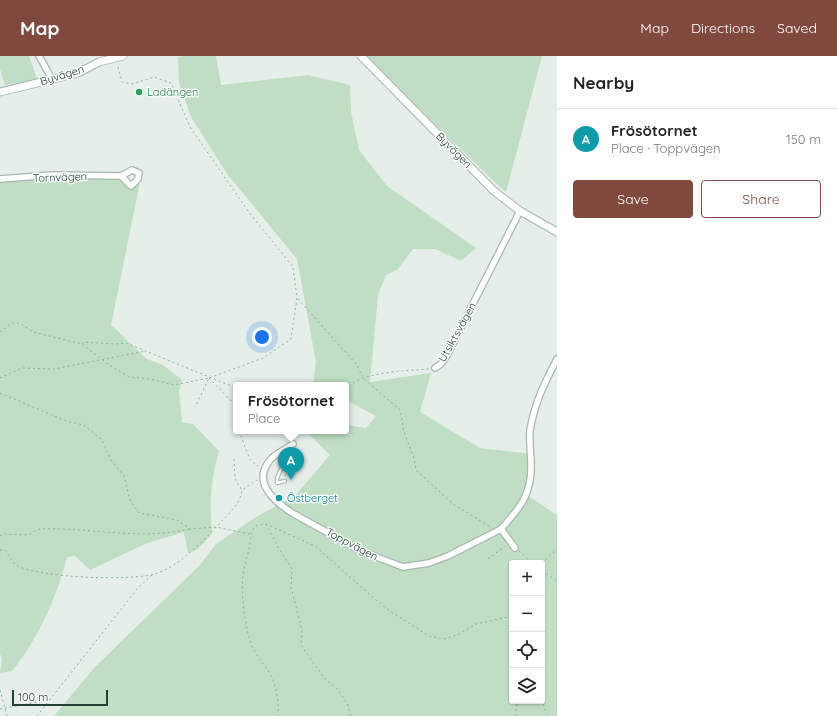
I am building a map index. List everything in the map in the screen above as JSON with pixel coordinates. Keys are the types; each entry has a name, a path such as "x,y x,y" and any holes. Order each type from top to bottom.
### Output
{"street":[{"path":"39,56 52,79"},
{"name":"Byvägen","path":"0,92 78,73 99,62 123,56"},
{"name":"Byvägen","path":"361,56 494,191 520,211 557,232"},
{"name":"Tornvägen","path":"0,179 52,175 121,176"},
{"name":"Utsiktsvägen","path":"435,368 441,364 446,356 520,211"},
{"name":"Toppvägen","path":"263,473 270,496 281,506 361,551 403,567 429,563 448,556 499,530 520,508 528,496 532,470 530,432 540,391 557,359"},
{"path":"263,473 270,460 293,444"},
{"path":"499,530 515,548"}],"lane":[{"path":"285,481 277,483 293,444"}],"path":[{"path":"0,332 12,323 20,323 33,332 82,344 102,360 129,377 150,378 174,385 209,378 263,358 291,339 297,298 293,267 248,211 190,127 171,83 154,77 132,84 122,82 118,67"},
{"path":"297,298 357,365 363,378 400,410 404,432 414,458 416,470 453,504 499,530"},
{"path":"82,344 84,342 115,344 126,343 233,387"},
{"path":"0,378 22,368 54,369 147,351"},
{"name":"Utsiktsvägen","path":"349,386 363,378 435,368"},
{"path":"209,378 233,403"},
{"path":"195,407 209,378"},
{"path":"0,393 66,422 84,425 102,440 111,460 124,476 130,500 139,513 177,520 190,529"},
{"path":"37,716 137,589 154,574 173,565 200,546 240,501 242,490 263,473 250,460 240,434"},
{"path":"288,434 293,444"},
{"path":"293,444 295,434"},
{"path":"234,459 235,479 242,490"},
{"path":"285,481 286,474 289,471"},
{"path":"266,524 292,569 291,587 302,630 302,645 324,678 337,689 347,702 351,716"},
{"path":"278,716 279,708 274,683 268,670 252,647 248,634 242,577 249,550 250,534 255,526 266,524 314,546 384,607 429,636 444,639 457,635 476,624 509,617"},
{"path":"0,536 4,534 28,535 39,529 47,528 145,535 169,534 190,529 216,527 250,534"},
{"path":"488,559 510,542"},
{"path":"515,548 529,560"},
{"path":"545,560 557,549"},
{"path":"0,550 5,550 16,564 43,573 94,578 154,574"},
{"path":"545,573 557,581"},
{"path":"0,690 7,716"},
{"path":"0,709 50,700"},
{"path":"516,716 517,704"},
{"path":"543,704 547,716"}],"green space":[{"path":"0,56 29,56 37,79 5,85 0,69"},
{"path":"216,56 221,85 308,75 350,85 351,112 359,150 387,186 476,248 461,261 435,249 413,249 398,269 386,275 378,295 370,382 431,373 420,412 480,448 531,454 528,496 557,515 557,716 54,716 94,668 199,566 216,544 256,517 295,496 330,455 310,435 349,434 349,425 366,428 376,416 349,402 349,382 313,382 316,362 297,259 228,175 191,117 179,83 178,57"},
{"path":"364,56 542,56 506,192 499,186"},
{"path":"51,177 120,179 130,188 140,182 111,325 147,359 163,365 182,380 179,391 182,422 193,424 219,451 211,492 212,534 198,549 188,553 184,532 147,543 90,570 75,556 67,557 58,587 46,617 30,645 12,671 0,673 2,658 0,654 0,181"}],"place":[{"name":"Ladängen","path":"139,92"},
{"name":"Frösötornet","path":"291,480"},
{"name":"Östberget","path":"279,498"}]}
